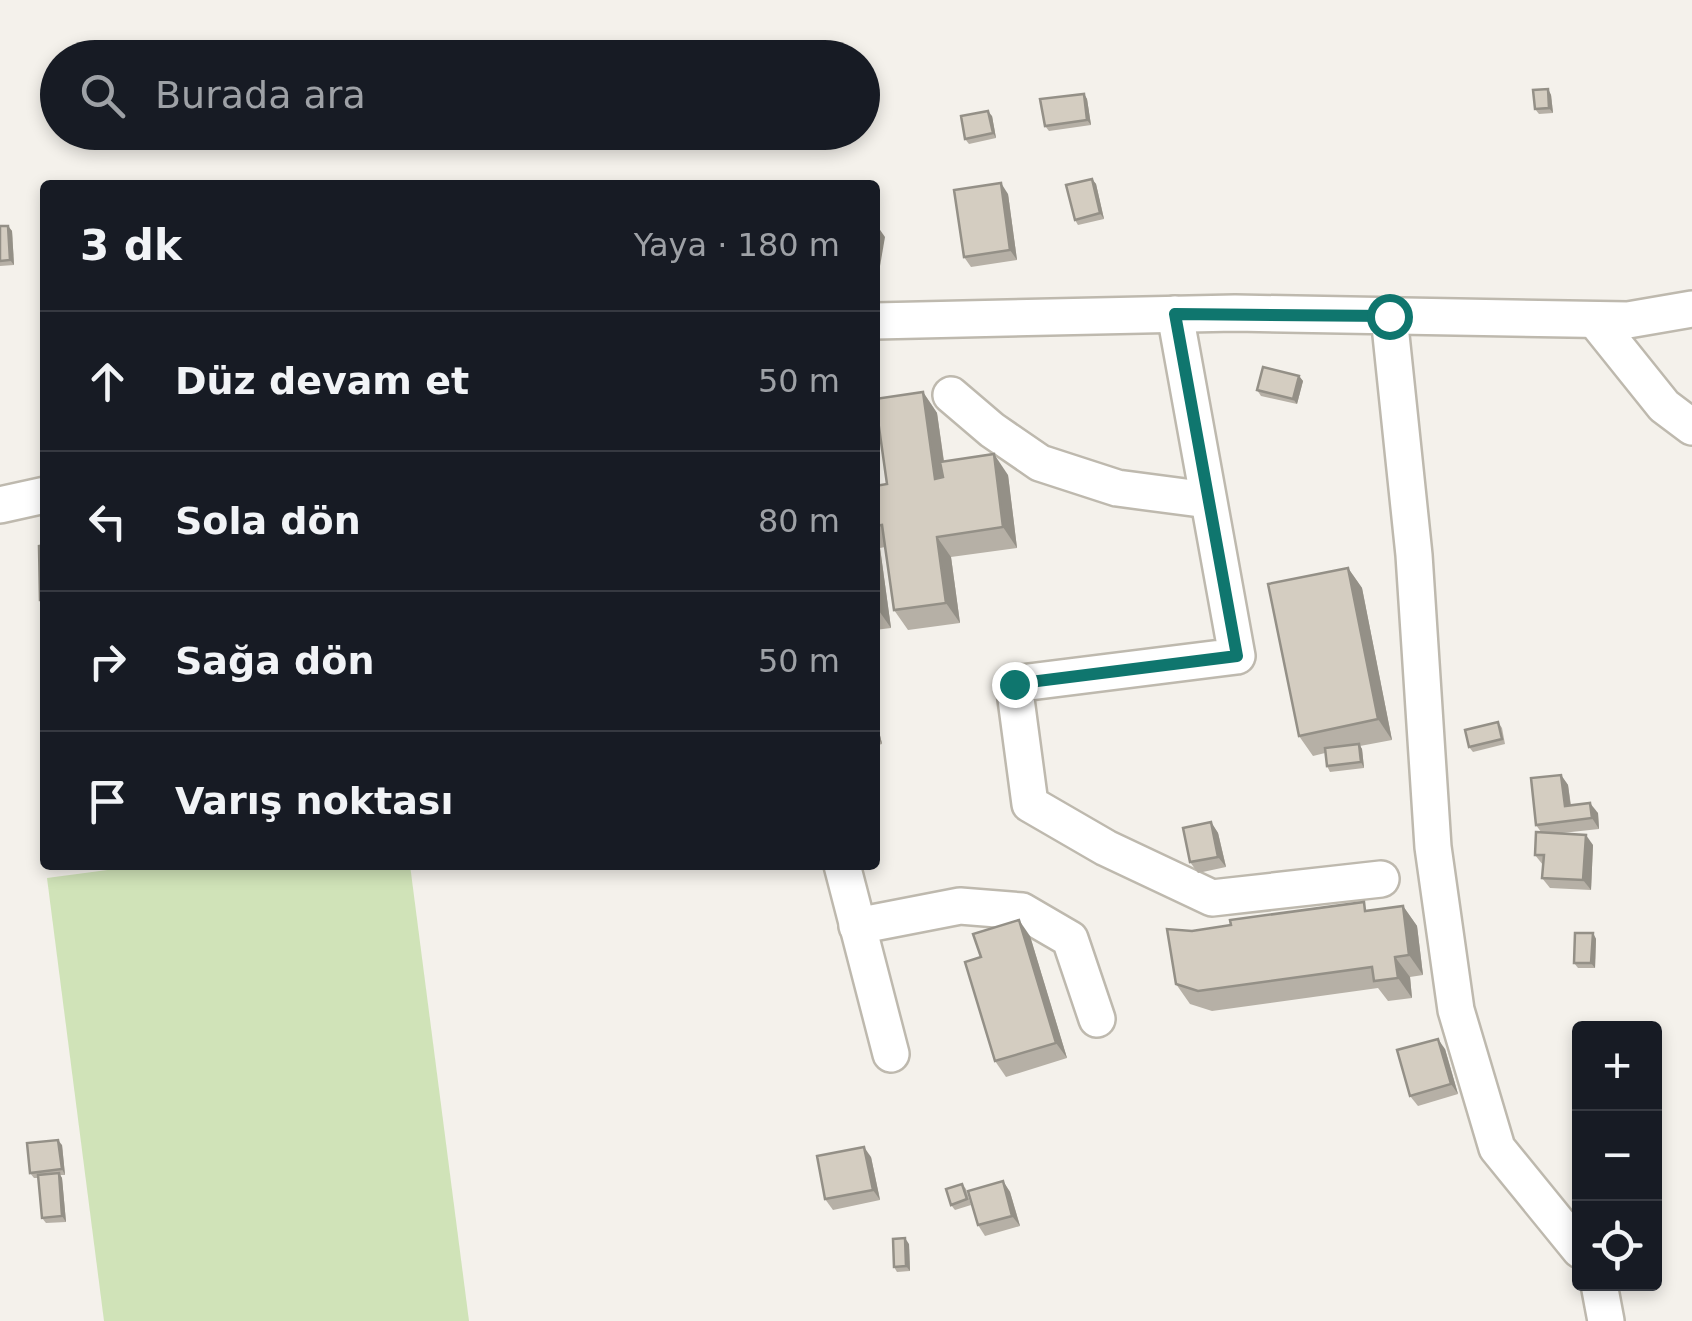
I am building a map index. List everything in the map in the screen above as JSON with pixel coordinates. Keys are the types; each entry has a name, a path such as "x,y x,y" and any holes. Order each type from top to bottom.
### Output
{"street":[{"path":"880,321 1175,314 1628,320 1692,309"},
{"path":"1175,314 1237,656 1014,684 1030,804 1106,848 1212,898 1380,879"},
{"path":"1389,316 1414,555 1433,846 1456,1010 1497,1148 1572,1240"},
{"path":"1595,320 1664,406 1692,427"},
{"path":"951,394 992,430 1040,463 1116,488 1208,500"},
{"path":"0,505 40,496"},
{"path":"843,870 890,1054"},
{"path":"857,926 960,906 1022,911 1070,939 1097,1019"},
{"path":"1600,1291 1606,1321"}],"green space":[{"path":"107,870 411,870 469,1321 104,1321 47,878"}],"building":[{"path":"1548,89 1549,108 1535,109 1533,90"},
{"path":"1084,94 1087,120 1045,126 1040,99"},
{"path":"988,111 993,133 965,139 961,116"},
{"path":"1092,179 1100,213 1075,220 1066,185"},
{"path":"1001,183 1010,250 964,257 954,190"},
{"path":"0,226 8,226 10,260 0,261"},
{"path":"1263,367 1299,376 1293,399 1257,390"},
{"path":"923,392 935,479 943,477 940,462 994,454 1003,527 937,537 946,603 894,610 880,525 880,485 887,484 880,398"},
{"path":"1348,568 1378,719 1299,736 1268,584"},
{"path":"1498,722 1502,739 1469,747 1465,730"},
{"path":"1359,744 1361,762 1327,766 1325,748"},
{"path":"1561,775 1565,806 1590,803 1592,818 1536,825 1531,778"},
{"path":"1211,822 1218,857 1190,862 1183,828"},
{"path":"1536,832 1586,835 1583,880 1542,878 1544,855 1535,855"},
{"path":"1364,902 1365,911 1403,906 1409,955 1395,957 1398,978 1374,981 1372,967 1198,991 1176,984 1167,929 1192,931 1231,925 1230,920"},
{"path":"1019,920 1056,1043 995,1061 965,962 981,957 973,934"},
{"path":"1575,933 1593,933 1591,963 1574,963"},
{"path":"1438,1039 1451,1084 1410,1096 1397,1050"},
{"path":"58,1140 62,1169 30,1173 27,1143"},
{"path":"864,1147 873,1190 825,1199 817,1156"},
{"path":"59,1173 62,1216 42,1218 38,1175"},
{"path":"1003,1181 1012,1216 978,1225 968,1191"},
{"path":"962,1184 967,1199 951,1205 946,1189"},
{"path":"905,1238 906,1266 894,1267 893,1239"}],"route":[{"path":"1014,684 1237,656 1175,314 1389,316"}]}
